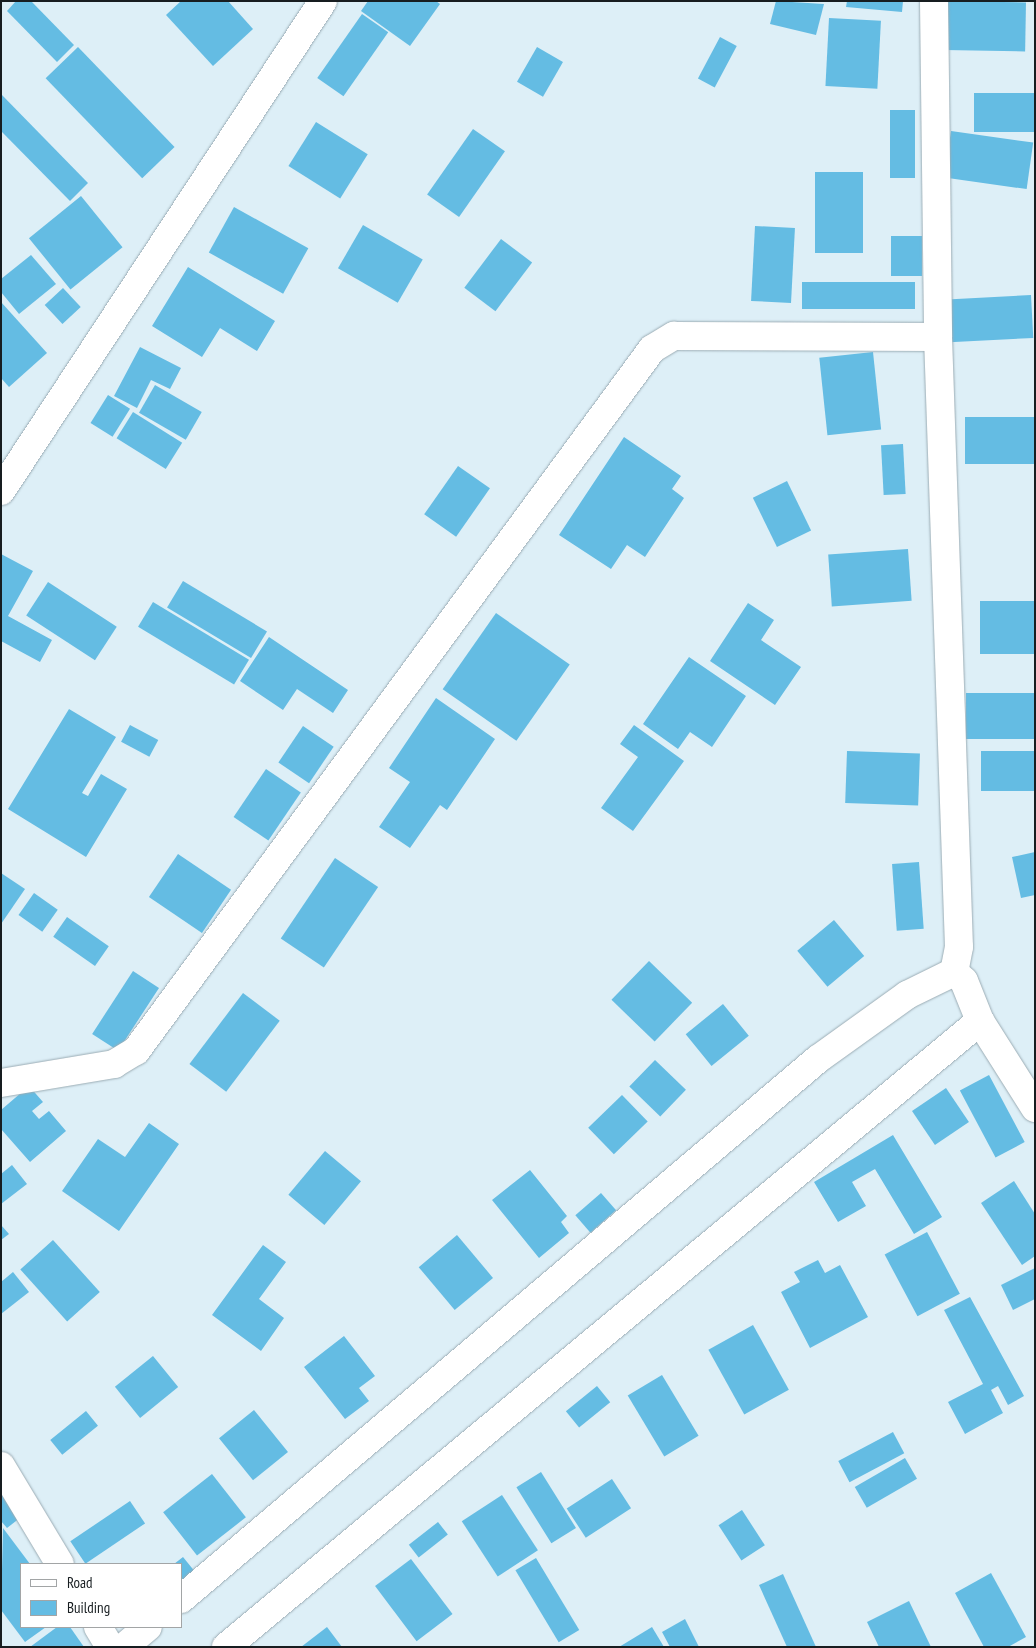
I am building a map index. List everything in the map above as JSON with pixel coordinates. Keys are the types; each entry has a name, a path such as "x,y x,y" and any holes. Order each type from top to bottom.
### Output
{"street":[{"path":"1,491 323,1"},
{"path":"934,1 938,338 960,947 954,972"},
{"path":"1,1083 114,1064 136,1051 652,349 674,336 938,338"},
{"path":"954,972 964,981 980,1021 1034,1104"},
{"path":"182,1598 818,1059 906,994 954,972"},
{"path":"226,1647 980,1021"},
{"path":"1,1466 59,1563"},
{"path":"99,1628 110,1647"},
{"path":"124,1647 147,1628"}],"building":[{"path":"16,1 31,1 74,45 57,62 7,11"},
{"path":"181,1 228,1 253,29 213,66 166,15"},
{"path":"368,1 436,1 440,4 410,46 361,11"},
{"path":"776,1 824,4 816,35 770,24"},
{"path":"847,1 903,1 902,12 846,7"},
{"path":"945,1 1026,2 1025,51 944,50"},
{"path":"362,14 388,32 343,96 317,78"},
{"path":"829,18 881,21 877,89 825,86"},
{"path":"720,37 737,46 715,87 698,78"},
{"path":"78,47 175,147 142,178 46,78"},
{"path":"537,47 563,62 543,97 517,82"},
{"path":"974,93 1035,93 1035,132 974,132"},
{"path":"1,94 88,183 70,201 1,131"},
{"path":"890,110 915,110 915,178 890,178"},
{"path":"316,122 368,154 340,198 288,166"},
{"path":"473,129 505,151 459,217 427,195"},
{"path":"951,131 1033,143 1027,189 944,178"},
{"path":"815,172 863,172 863,253 815,253"},
{"path":"81,196 123,247 70,289 29,238"},
{"path":"234,207 308,248 283,294 209,252"},
{"path":"363,225 423,260 398,303 338,268"},
{"path":"755,226 795,228 791,303 751,301"},
{"path":"891,236 922,236 922,276 891,276"},
{"path":"501,239 532,262 495,311 464,288"},
{"path":"31,255 56,284 19,314 1,292 1,279"},
{"path":"188,267 275,321 257,351 220,328 202,357 152,326"},
{"path":"802,282 915,282 915,309 802,309"},
{"path":"63,288 81,307 62,324 45,305"},
{"path":"1031,295 1033,338 949,342 947,299"},
{"path":"1,302 47,353 9,387 1,378"},
{"path":"140,347 181,368 170,389 151,380 137,408 114,396"},
{"path":"873,352 881,430 827,435 819,358"},
{"path":"155,385 202,412 186,440 139,413"},
{"path":"108,395 130,409 113,437 91,423"},
{"path":"133,412 182,443 166,469 117,438"},
{"path":"965,417 1035,417 1035,464 965,464"},
{"path":"624,437 681,476 672,489 684,498 645,557 627,545 611,569 559,535"},
{"path":"903,444 906,494 884,495 881,445"},
{"path":"458,466 490,488 456,537 424,514"},
{"path":"787,481 811,530 777,547 753,498"},
{"path":"908,549 912,601 832,606 828,555"},
{"path":"1,554 33,571 8,616 52,640 40,662 1,641"},
{"path":"183,581 267,631 251,658 167,608"},
{"path":"48,582 117,627 95,660 26,616"},
{"path":"980,601 1035,601 1035,654 980,654"},
{"path":"153,602 249,660 234,685 138,627"},
{"path":"748,603 774,620 761,640 801,667 775,705 710,661"},
{"path":"496,613 570,665 516,741 443,689"},
{"path":"269,637 348,690 333,713 297,689 283,710 240,681"},
{"path":"689,657 746,696 712,747 690,732 678,749 643,724"},
{"path":"966,693 1035,693 1035,739 966,739"},
{"path":"436,698 495,739 447,810 440,805 410,848 379,827 410,782 389,768"},
{"path":"69,709 116,737 82,793 88,796 101,774 127,789 86,857 8,809"},
{"path":"130,725 158,740 149,757 121,742"},
{"path":"634,725 684,761 633,831 601,808 638,757 620,744"},
{"path":"303,726 334,747 309,783 278,762"},
{"path":"847,751 920,754 918,806 845,803"},
{"path":"981,751 1035,751 1035,791 981,791"},
{"path":"266,769 301,792 268,841 234,817"},
{"path":"1035,852 1035,895 1021,898 1012,857"},
{"path":"178,854 231,890 202,933 149,897"},
{"path":"335,858 378,887 324,967 281,938"},
{"path":"919,862 924,929 897,931 892,864"},
{"path":"1,873 25,889 1,924"},
{"path":"34,893 58,910 42,932 19,915"},
{"path":"67,917 109,946 95,966 53,937"},
{"path":"834,920 864,956 827,987 797,951"},
{"path":"649,961 692,1003 655,1042 611,1000"},
{"path":"133,971 159,988 118,1051 92,1034"},
{"path":"243,993 280,1021 226,1092 189,1064"},
{"path":"723,1004 749,1036 711,1066 686,1034"},
{"path":"655,1060 686,1090 660,1116 629,1087"},
{"path":"989,1075 1025,1142 996,1158 960,1090"},
{"path":"29,1086 43,1102 32,1111 39,1119 49,1111 66,1131 30,1162 1,1129 1,1110"},
{"path":"946,1088 969,1122 935,1145 912,1111"},
{"path":"622,1095 648,1122 614,1154 588,1128"},
{"path":"149,1123 179,1144 119,1231 62,1191 98,1139 125,1157"},
{"path":"893,1135 942,1217 914,1234 875,1169 852,1182 866,1206 838,1222 814,1182"},
{"path":"325,1151 361,1181 324,1225 288,1195"},
{"path":"12,1165 27,1184 1,1204 1,1174"},
{"path":"530,1170 567,1216 561,1222 569,1233 539,1258 492,1200"},
{"path":"1014,1181 1035,1214 1035,1256 1022,1265 981,1203"},
{"path":"601,1193 616,1210 590,1233 575,1215"},
{"path":"1,1225 9,1234 1,1240"},
{"path":"927,1232 960,1294 917,1316 885,1255"},
{"path":"457,1235 493,1278 455,1310 419,1267"},
{"path":"53,1240 100,1292 67,1321 20,1269"},
{"path":"263,1245 286,1262 259,1299 284,1318 261,1351 212,1315"},
{"path":"818,1260 825,1273 840,1265 868,1317 810,1348 781,1292 800,1282 794,1272"},
{"path":"1035,1268 1035,1299 1013,1310 1001,1285"},
{"path":"13,1272 29,1292 1,1314 1,1282"},
{"path":"970,1297 1024,1396 1008,1405 998,1386 991,1390 1003,1413 965,1434 948,1402 983,1384 944,1310"},
{"path":"753,1325 789,1390 744,1414 708,1350"},
{"path":"344,1336 375,1376 359,1388 369,1401 345,1419 304,1367"},
{"path":"153,1356 178,1387 140,1418 115,1387"},
{"path":"662,1375 699,1436 664,1456 628,1396"},
{"path":"597,1386 610,1402 579,1427 566,1411"},
{"path":"254,1410 288,1452 253,1480 219,1438"},
{"path":"86,1411 98,1426 62,1455 50,1440"},
{"path":"893,1432 904,1453 850,1482 838,1461"},
{"path":"905,1458 917,1479 867,1508 855,1487"},
{"path":"541,1472 576,1528 551,1543 516,1487"},
{"path":"212,1474 246,1517 197,1556 163,1512"},
{"path":"612,1479 631,1508 586,1538 567,1508"},
{"path":"1,1489 25,1514 7,1528 1,1521"},
{"path":"502,1495 538,1550 498,1576 462,1521"},
{"path":"130,1501 145,1523 85,1563 70,1541"},
{"path":"742,1510 765,1545 741,1560 719,1525"},
{"path":"438,1522 448,1535 419,1557 409,1545"},
{"path":"3,1528 29,1563 20,1563 20,1628 45,1628 25,1642 1,1610"},
{"path":"183,1557 196,1573 182,1584 182,1563 175,1563"},
{"path":"536,1558 579,1630 559,1642 515,1570"},
{"path":"411,1559 453,1614 417,1641 375,1586"},
{"path":"991,1573 1026,1637 1008,1647 984,1647 955,1593"},
{"path":"783,1574 816,1647 787,1647 759,1585"},
{"path":"909,1601 931,1647 879,1647 867,1622"},
{"path":"685,1619 699,1647 670,1647 662,1632"},
{"path":"327,1627 342,1647 301,1647"},
{"path":"652,1627 664,1647 619,1647"},
{"path":"56,1628 71,1628 84,1647 30,1647"}]}
